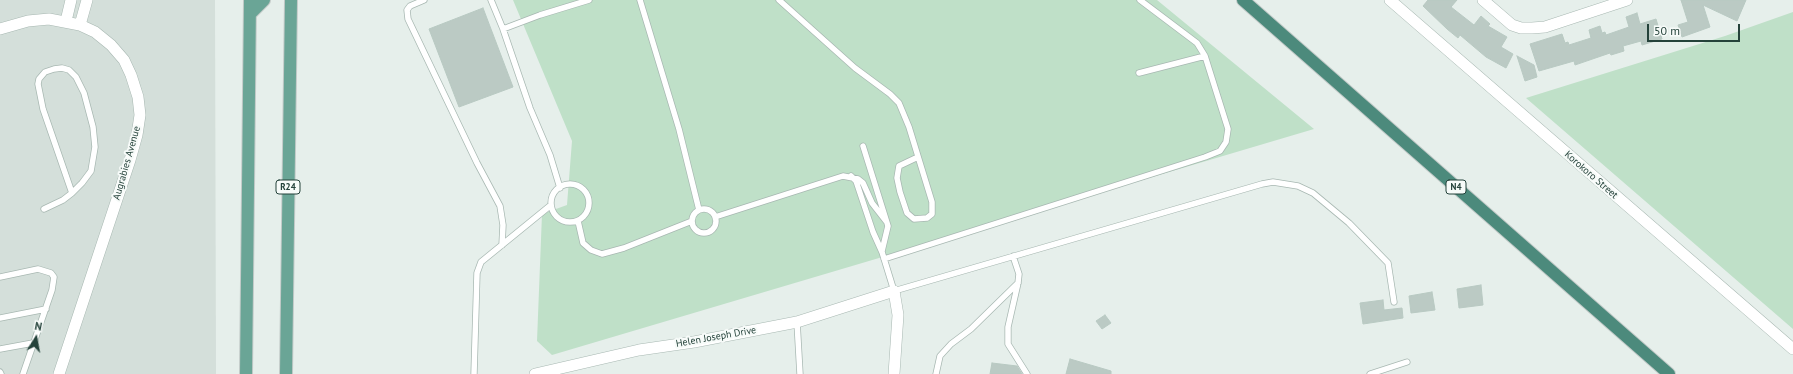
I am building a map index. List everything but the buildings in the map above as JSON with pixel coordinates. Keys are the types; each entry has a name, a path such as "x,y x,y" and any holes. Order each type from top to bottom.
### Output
{"highway":[{"name":"N4","path":"1243,0 1669,374"},
{"path":"1256,0 1288,32 1304,55"}],"main road":[{"path":"246,372 250,0"},
{"path":"250,14 264,0"},
{"name":"R24","path":"286,374 291,0"}],"street":[{"path":"66,22 71,0"},
{"path":"80,25 87,0"},
{"name":"Korokoro Street","path":"1390,0 1793,349"},
{"path":"1483,0 1512,24 1521,28 1532,28 1545,26 1627,0"},
{"name":"Augrabies Avenue","path":"0,29 28,21 49,19 80,25 95,32 111,45 124,60 131,75 138,97 140,115 137,135 59,374"},
{"path":"894,291 898,315 894,374"},
{"name":"Helen Joseph Drive","path":"536,374 632,351 694,342 797,322 894,291"}],"lane":[{"path":"424,0 410,6 407,10 408,19 490,189 500,206 503,225 502,245"},
{"path":"491,0 530,108 550,154 560,188"},
{"path":"503,30 540,15 589,0"},
{"path":"640,0 681,136 699,210"},
{"path":"779,0 855,68 899,102 918,157 932,202 932,214 927,218 914,220 907,213 897,178 900,166 918,157"},
{"path":"884,259 1220,151 1226,142 1228,129 1205,56 1197,43 1140,0"},
{"path":"1138,73 1205,56"},
{"path":"44,209 63,200 72,193 91,171 95,147 93,127 84,93 76,77 69,70 62,68 46,72 39,79 38,84 43,109 72,193"},
{"path":"864,146 888,226 882,252"},
{"path":"715,217 843,176 851,176 863,183 872,203 886,221"},
{"path":"851,176 856,181 873,232 882,252 894,291 1262,184 1286,184 1298,186 1313,192 1349,223 1388,263 1394,302"},
{"path":"474,374 477,273 481,262 551,205 554,194 560,188 575,185 585,191 588,196 589,208 578,221 566,222 556,216 551,205"},
{"path":"699,210 708,210 715,217 716,221 712,230 703,233 695,229 692,221 695,212 699,210"},
{"path":"578,221 583,243 591,250 602,254 624,248 692,221"},
{"path":"1013,256 1019,274 1008,327 1008,344 1027,374"},
{"path":"0,277 38,269 51,272 54,277 54,282 46,309 23,374"},
{"path":"936,374 940,356 951,344 971,329 1018,282"},
{"path":"0,318 46,309"},
{"path":"797,322 800,374"},
{"path":"0,349 33,343"},
{"path":"1370,374 1407,362"}],"shaded area":[{"path":"0,0 215,0 216,374 0,374"}],"green space":[{"path":"513,0 1157,0 1314,129 552,355 537,341 542,214 567,205 572,141"},
{"path":"1793,12 1793,329 1526,98 1725,36"}]}
